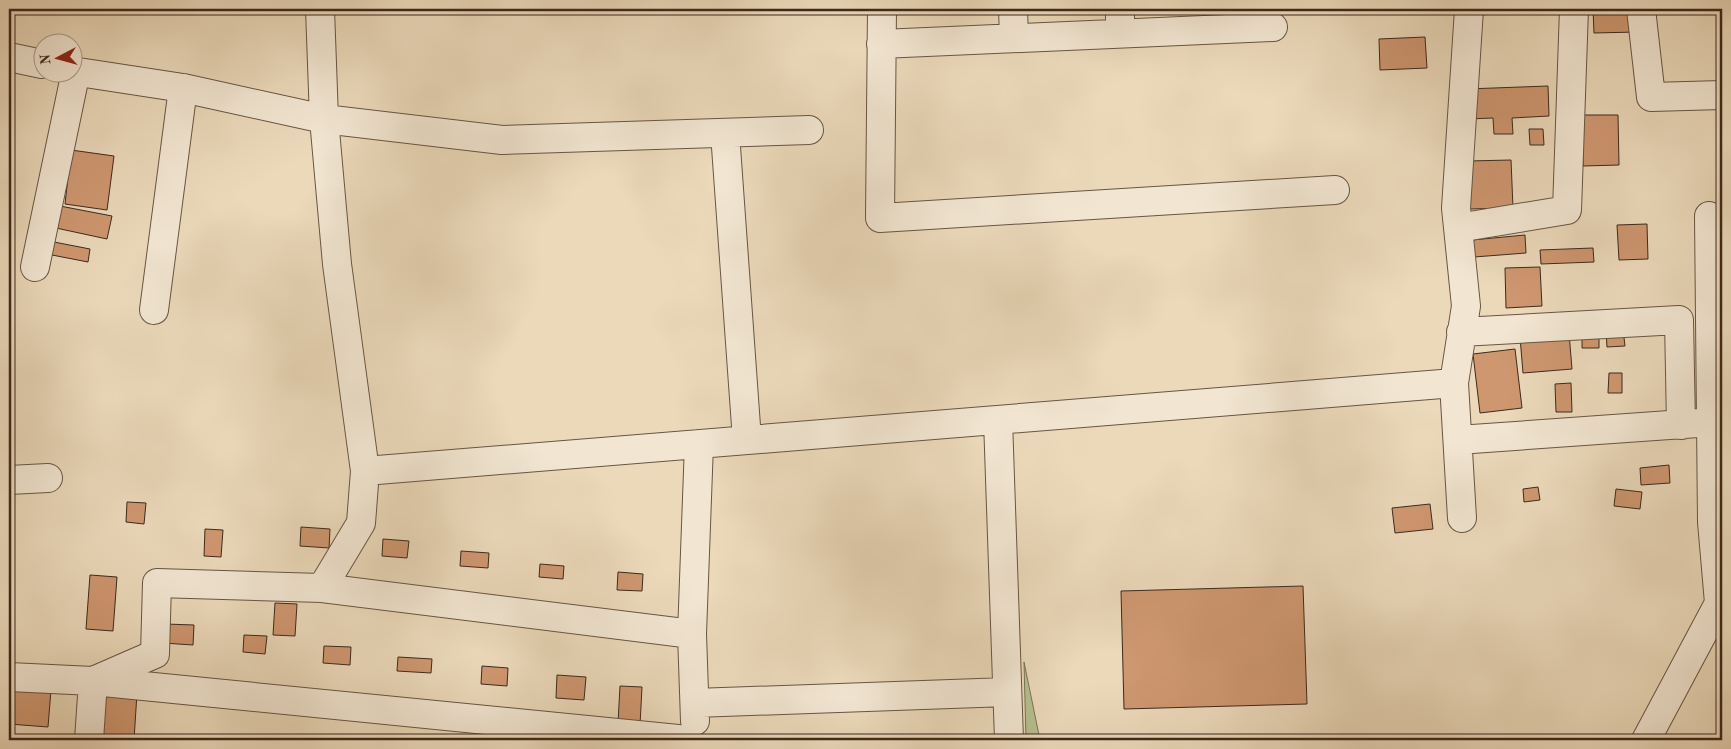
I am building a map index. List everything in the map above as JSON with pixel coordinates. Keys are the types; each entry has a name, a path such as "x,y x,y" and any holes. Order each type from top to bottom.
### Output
{"street":[{"path":"320,9 324,119 338,264 365,471 361,523 322,588"},
{"path":"882,9 880,218 1335,190"},
{"path":"1013,9 1014,38"},
{"path":"1462,518 1454,383 1466,306 1456,208 1469,9"},
{"path":"1458,228 1567,210 1574,9"},
{"path":"1641,9 1651,97 1722,95"},
{"path":"881,44 1014,38 1120,21 1273,27"},
{"path":"9,57 32,62"},
{"path":"82,72 184,88 324,119 502,140 809,130"},
{"path":"35,267 72,82"},
{"path":"154,310 184,88"},
{"path":"725,133 748,440"},
{"path":"1646,740 1715,629 1719,603 1717,522 1711,422 1709,216"},
{"path":"1461,332 1679,320 1681,425"},
{"path":"365,471 1454,383"},
{"path":"998,420 1009,740"},
{"path":"1458,440 1711,422"},
{"path":"696,740 692,634 699,444"},
{"path":"9,480 48,478"},
{"path":"92,681 155,654 157,583 322,588 692,634"},
{"path":"9,677 92,681 688,740"},
{"path":"89,740 92,681"},
{"path":"694,703 1007,692"}],"green space":[{"path":"1024,662 1040,740 1026,740"}],"building":[{"path":"1475,9 1521,9 1521,13 1476,15"},
{"path":"1593,9 1636,9 1637,32 1594,33"},
{"path":"1425,37 1427,68 1380,70 1379,39"},
{"path":"1548,86 1549,116 1512,118 1513,134 1494,134 1493,118 1467,119 1466,89"},
{"path":"1582,115 1618,115 1619,165 1583,166"},
{"path":"1529,129 1543,129 1544,145 1530,145"},
{"path":"71,150 114,156 107,210 65,204"},
{"path":"1511,160 1513,208 1469,209 1468,161"},
{"path":"60,206 112,216 107,239 56,228"},
{"path":"1647,224 1648,259 1619,260 1617,225"},
{"path":"1525,235 1526,253 1474,257 1472,240"},
{"path":"54,242 90,249 88,262 52,255"},
{"path":"1593,248 1594,262 1541,264 1540,250"},
{"path":"1540,267 1542,306 1506,308 1505,268"},
{"path":"1582,329 1599,329 1599,348 1582,348"},
{"path":"1623,329 1625,346 1607,347 1606,331"},
{"path":"1569,333 1572,369 1523,373 1520,337"},
{"path":"1515,349 1522,408 1480,413 1473,354"},
{"path":"1609,373 1622,373 1622,393 1608,393"},
{"path":"1571,383 1572,412 1556,412 1555,384"},
{"path":"1669,465 1670,483 1641,485 1640,468"},
{"path":"1538,487 1540,500 1524,502 1523,489"},
{"path":"1616,489 1642,492 1640,509 1614,506"},
{"path":"127,502 146,503 144,524 126,522"},
{"path":"1430,504 1433,529 1395,533 1392,508"},
{"path":"301,527 330,529 329,548 300,546"},
{"path":"205,529 223,530 221,557 204,556"},
{"path":"383,539 409,541 407,558 382,556"},
{"path":"461,551 489,553 488,568 460,566"},
{"path":"540,564 564,566 563,579 539,577"},
{"path":"618,572 643,574 642,591 617,590"},
{"path":"90,575 117,577 113,631 86,629"},
{"path":"1303,586 1307,704 1124,709 1121,591"},
{"path":"275,603 297,604 295,636 273,635"},
{"path":"165,624 194,625 193,645 163,643"},
{"path":"244,635 267,636 265,654 243,652"},
{"path":"324,646 351,647 350,665 323,663"},
{"path":"398,657 432,659 431,673 397,671"},
{"path":"482,666 508,668 507,686 481,684"},
{"path":"557,675 586,677 584,700 556,698"},
{"path":"620,686 642,687 640,725 618,723"},
{"path":"9,687 51,690 48,727 9,724"},
{"path":"98,690 137,693 134,740 95,740"}]}
